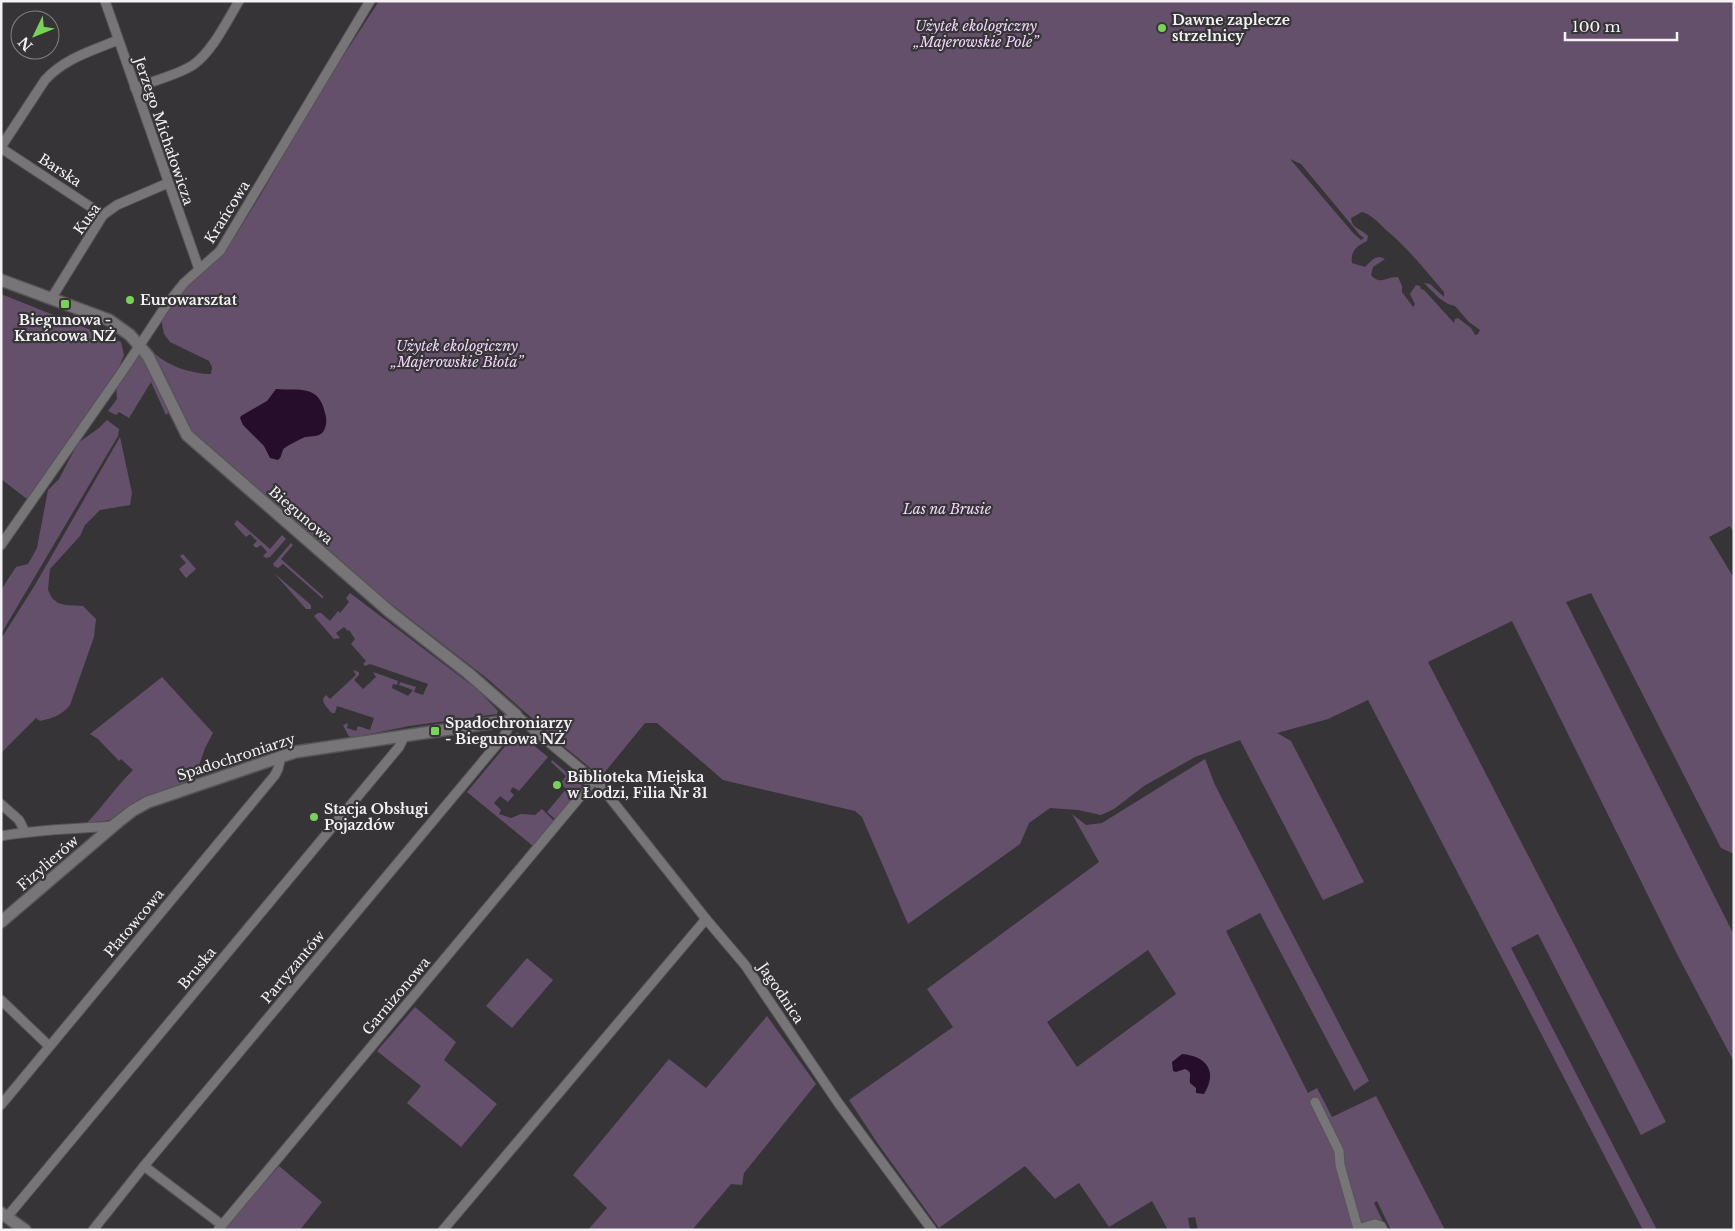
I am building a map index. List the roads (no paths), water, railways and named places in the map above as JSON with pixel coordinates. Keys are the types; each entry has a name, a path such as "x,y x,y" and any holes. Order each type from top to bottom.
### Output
{"street":[{"name":"Jerzego Michałowicza","path":"105,1 199,269"},
{"path":"135,88 184,70 199,60 239,1"},
{"name":"Krańcowa","path":"1,545 170,300 180,287 199,269 212,260 222,248 370,1"},
{"path":"1,148 45,80 58,67 72,58 118,40"},
{"name":"Barska","path":"1,148 103,215"},
{"name":"Kusa","path":"51,299 103,215 116,205 168,183"},
{"name":"Biegunowa","path":"1,280 109,320 122,329 140,345 149,357 182,427 189,437 354,581 492,692 514,717 594,780"},
{"name":"Spadochroniarzy","path":"114,826 132,811 148,802 302,750 514,717"},
{"name":"Partyzantów","path":"92,1230 504,736 514,717"},
{"name":"Bruska","path":"4,1215 399,747 405,735"},
{"name":"Płatowcowa","path":"1,1105 275,776 281,756"},
{"name":"Jagodnica","path":"594,780 756,980 828,1089 932,1230"},
{"name":"Garnizonowa","path":"220,1228 594,780"},
{"path":"1,804 19,820 25,832"},
{"path":"1,836 25,832 114,826"},
{"name":"Fizylierów","path":"1,922 114,826"},
{"path":"444,1230 706,919"},
{"path":"1,1000 50,1046"},
{"path":"1315,1102 1339,1151 1340,1165 1358,1229 1375,1224 1381,1226 1383,1230"},
{"path":"144,1166 220,1228"},
{"path":"4,1215 25,1230"}],"place":[{"name":"Dawne zaplecze strzelnicy","path":"1162,28"},
{"name":"Eurowarsztat","path":"130,300"},
{"name":"Biegunowa - Krańcowa NŻ","path":"65,304"},
{"name":"Spadochroniarzy - Biegunowa NŻ","path":"435,731"},
{"name":"Biblioteka Miejska w Łodzi, Filia Nr 31","path":"557,785"},
{"name":"Stacja Obsługi Pojazdów","path":"314,817"}],"park label":[{"name":"Użytek ekologiczny „Majerowskie Pole”","path":"976,34"},
{"name":"Użytek ekologiczny „Majerowskie Błota”","path":"457,354"},
{"name":"Las na Brusie","path":"947,509"}]}
